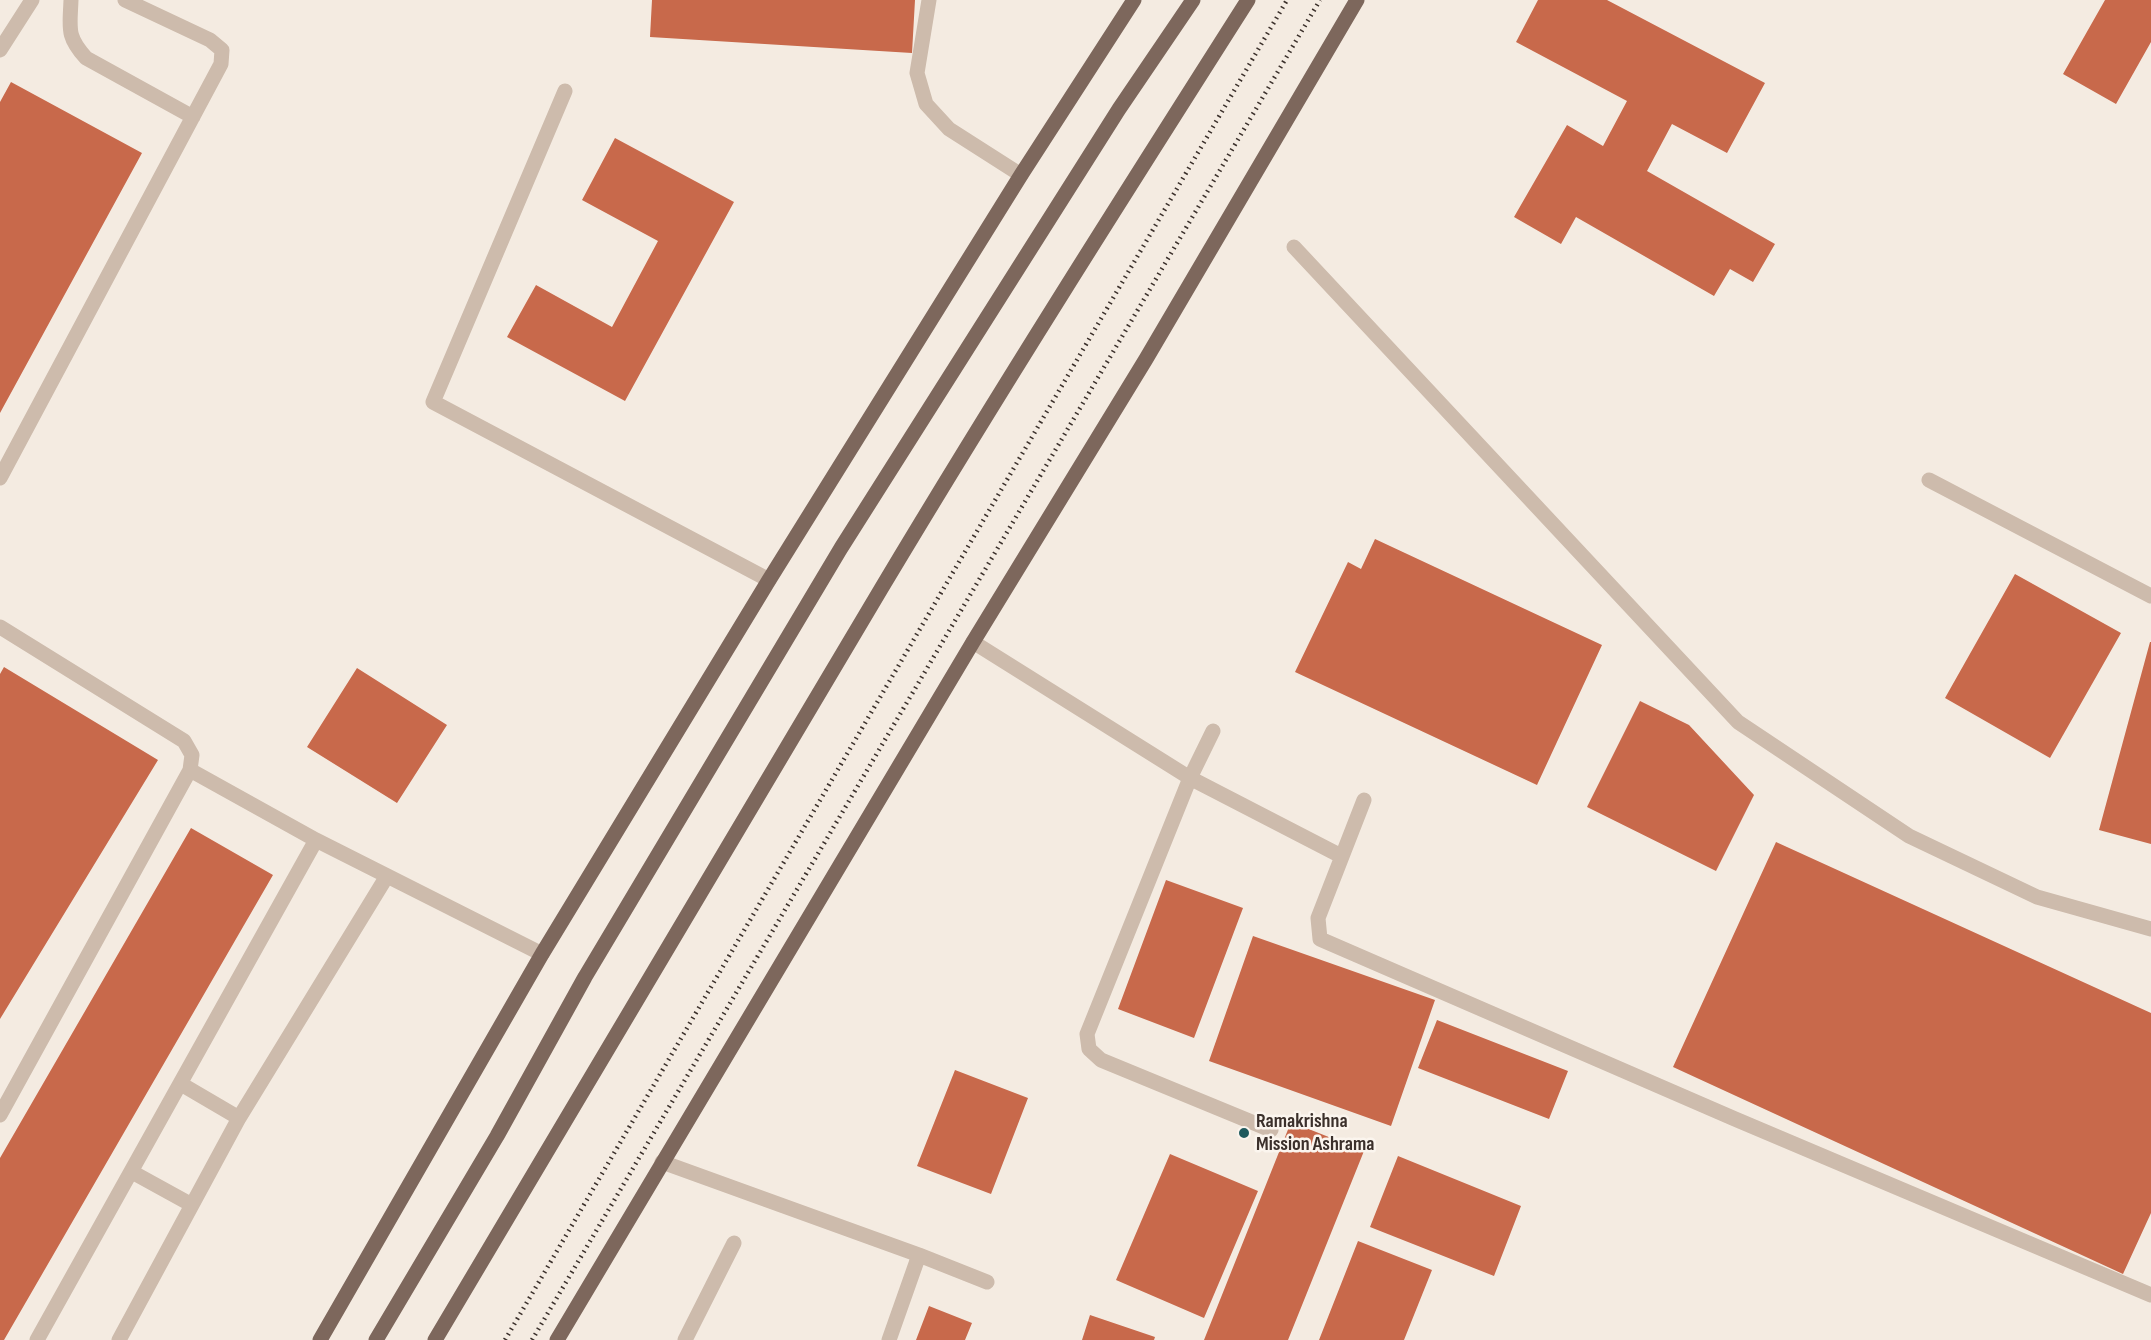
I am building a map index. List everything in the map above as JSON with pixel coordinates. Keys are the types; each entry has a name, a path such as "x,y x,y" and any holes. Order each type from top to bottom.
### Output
{"main road":[{"path":"320,1340 542,954 769,580 1021,175 1134,0"},
{"path":"376,1340 496,1136 585,977 841,548 1119,109 1193,0"},
{"path":"435,1340 883,586 1136,175 1248,0"},
{"path":"557,1340 973,642 1146,359 1357,0"}],"street":[{"path":"0,50 32,0"},
{"path":"71,0 70,33 76,46 86,58 194,117"},
{"path":"0,478 221,64 222,50 210,40 125,0"},
{"path":"929,0 917,73 927,104 949,129 1021,175"},
{"path":"566,91 433,402 769,580"},
{"path":"1294,247 1738,722 1910,836 2037,897 2151,929"},
{"path":"1929,480 2151,596"},
{"path":"0,627 184,741 192,755 190,770 7,1087 0,1115"},
{"path":"973,642 1190,778 1341,856"},
{"path":"1213,731 1190,778 1087,1034 1089,1049 1101,1060 1271,1130"},
{"path":"190,770 316,840 542,954"},
{"path":"1364,800 1318,918 1320,939 2151,1295"},
{"path":"37,1340 316,840"},
{"path":"118,1340 239,1118 387,876"},
{"path":"181,1084 239,1118"},
{"path":"662,1162 987,1282"},
{"path":"132,1172 192,1204"},
{"path":"685,1340 734,1243"},
{"path":"889,1340 918,1255"}],"building":[{"path":"652,0 915,0 912,53 650,37"},
{"path":"1538,0 1607,0 1765,83 1727,153 1672,124 1647,171 1775,244 1753,282 1730,269 1714,296 1576,217 1561,244 1514,217 1567,125 1603,146 1627,101 1516,42"},
{"path":"2105,0 2151,0 2151,42 2116,104 2063,74"},
{"path":"11,82 142,153 0,413 0,102"},
{"path":"615,138 734,202 625,401 507,337 536,285 612,327 658,241 582,200"},
{"path":"1375,539 1602,645 1537,785 1295,672 1348,562 1361,569"},
{"path":"2015,574 2121,633 2050,758 1945,698"},
{"path":"2151,642 2151,844 2099,830"},
{"path":"4,667 158,760 0,1019 0,674"},
{"path":"357,668 447,725 397,803 307,747"},
{"path":"1640,701 1689,725 1754,795 1716,871 1587,807"},
{"path":"191,828 273,875 4,1340 0,1340 0,1158"},
{"path":"1776,842 2151,1013 2151,1213 2123,1274 1673,1067"},
{"path":"1166,880 1243,908 1194,1038 1118,1009"},
{"path":"1253,936 1435,1000 1391,1126 1209,1061"},
{"path":"1437,1020 1568,1071 1549,1119 1418,1068"},
{"path":"955,1070 1028,1098 991,1194 917,1166"},
{"path":"1291,1122 1364,1151 1288,1340 1204,1340"},
{"path":"1170,1154 1258,1191 1204,1318 1116,1280"},
{"path":"1398,1156 1521,1206 1494,1276 1370,1227"},
{"path":"1358,1241 1432,1270 1404,1340 1319,1340"},
{"path":"929,1306 972,1323 965,1340 916,1340"},
{"path":"1090,1315 1155,1337 1154,1340 1082,1340"}],"railway":[{"path":"505,1340 1287,0"},
{"path":"532,1340 1320,0"}],"place":[{"name":"Ramakrishna Mission Ashrama","path":"1244,1133"}]}
